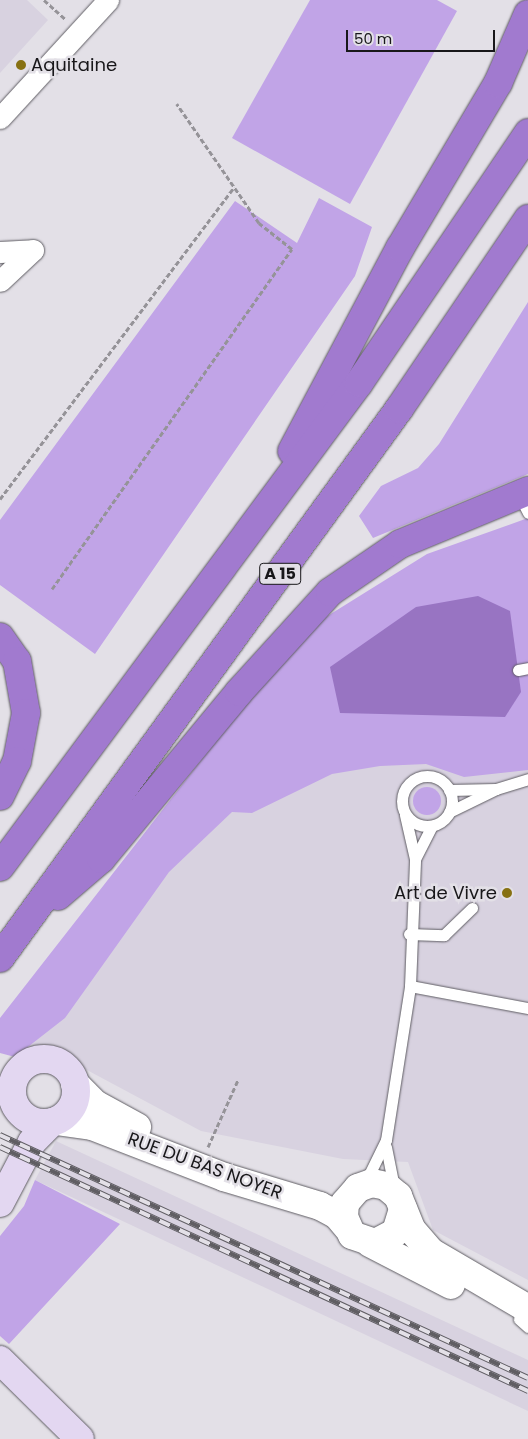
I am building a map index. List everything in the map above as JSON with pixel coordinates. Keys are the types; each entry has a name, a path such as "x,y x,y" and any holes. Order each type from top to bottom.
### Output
{"highway":[{"path":"246,538 400,248 498,83 528,14"},
{"name":"A 15","path":"0,866 246,538 359,383 528,133"},
{"name":"A 15","path":"0,958 400,409 528,219"},
{"path":"25,925 101,860 239,692 330,592 400,544 525,499"},
{"path":"0,637 17,661 26,712 16,761 0,796"}],"main road":[{"path":"0,1174 14,1139 10,1100 14,1080 31,1062"},
{"path":"0,1066 31,1062 58,1062 75,1084 74,1104 32,1142 0,1203"},
{"path":"10,1100 32,1121 54,1122"},
{"path":"5,1369 80,1439"}],"street":[{"path":"0,118 108,0"},
{"path":"0,252 33,250 0,281"},
{"name":"RUE DU BAS NOYER","path":"75,1084 99,1107 203,1158 312,1190 360,1187"},
{"name":"RUE DU BAS NOYER","path":"54,1122 92,1126 224,1177 320,1206 337,1215 346,1227"},
{"path":"382,1184 400,1202 412,1229 431,1252 501,1294 526,1316 356,1238 346,1227 344,1207 360,1187 382,1184"},
{"path":"370,1243 393,1236 400,1202"}],"lane":[{"path":"360,1187 373,1173 386,1140 410,986 409,934 415,860 405,815 403,792 414,780 430,776 449,790 496,790"},
{"path":"415,860 432,826 449,812 496,790 528,779"},
{"path":"449,790 449,812"},
{"path":"405,815 417,825 432,826"},
{"path":"409,934 444,934 472,908"},
{"path":"410,986 528,1008"},
{"path":"386,1140 400,1202"}],"path":[{"path":"44,0 78,32"},
{"path":"52,589 292,249 259,223 178,104"},
{"path":"0,498 234,187"},
{"path":"207,1150 238,1080"}],"shaded area":[{"path":"0,0 27,0 48,20 0,73"},
{"path":"310,0 437,0 457,11 350,204 232,138"},
{"path":"319,198 372,227 355,276 95,654 0,585 0,520 235,201 297,243"},
{"path":"528,302 528,474 373,538 359,516 381,486 418,468 439,444"},
{"path":"528,518 528,770 464,777 426,764 380,766 332,774 252,813 232,812 169,872 65,1018 15,1057 0,1053 0,1018 260,685 321,620 427,554"},
{"path":"478,596 510,611 521,692 505,717 340,713 330,667 416,607"},
{"path":"349,738 528,747 528,1280 433,1230 408,1162 343,1159 201,1131 57,1054 15,1057 171,845"},
{"path":"427,787 437,791 441,801 437,811 427,815 417,811 413,801 417,791"},
{"path":"56,1141 528,1360 528,1411 35,1180"},
{"path":"35,1180 120,1224 9,1344 0,1336 0,1236 24,1206"}],"railway":[{"path":"0,1135 528,1378"},
{"path":"0,1147 528,1391"}],"place":[{"name":"Aquitaine","path":"21,65"},
{"name":"Art de Vivre","path":"507,893"}]}
